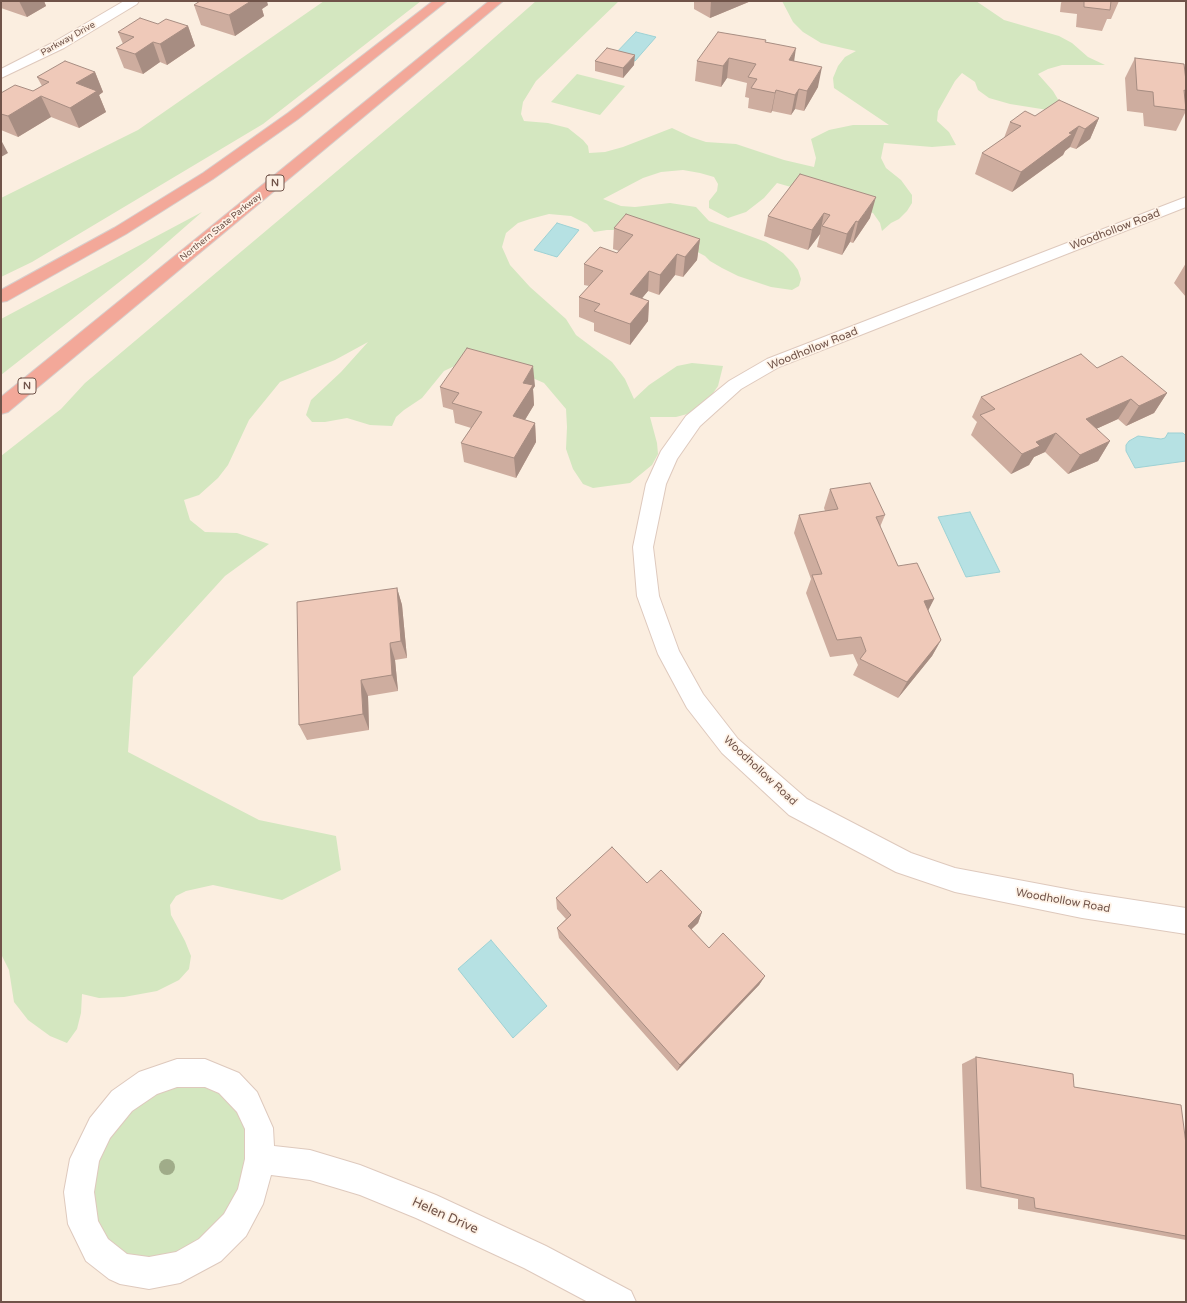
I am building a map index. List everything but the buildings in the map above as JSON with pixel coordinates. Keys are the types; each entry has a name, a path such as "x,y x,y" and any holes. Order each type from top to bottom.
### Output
{"highway":[{"path":"1,297 114,235 208,176 292,116 441,1"},
{"name":"Northern State Parkway","path":"1,407 497,1"}],"street":[{"name":"Parkway Drive","path":"1,74 59,45 133,1"},
{"name":"Woodhollow Road","path":"1186,202 774,363 735,385 693,421 668,456 656,484 643,547 648,596 669,654 695,701 730,746 798,807 904,863 955,880 1082,905 1186,921"},
{"path":"177,1073 205,1073 229,1083 248,1102 258,1128 260,1160 252,1193 235,1224 210,1250 180,1267 149,1273 120,1268 97,1250 83,1224 79,1192 85,1159 100,1128 122,1102 149,1082 177,1073"},
{"name":"Helen Drive","path":"260,1160 310,1165 360,1180 425,1206 535,1257 620,1302"}],"green space":[{"path":"324,1 421,1 263,124 32,262 1,277 1,198 138,130"},
{"path":"536,1 619,1 536,81 523,102 521,114 524,121 548,123 568,128 583,140 588,146 589,153 605,152 623,147 672,128 706,142 736,144 784,160 814,167 816,158 811,139 829,130 853,125 889,125 834,88 833,78 838,66 845,57 856,51 821,43 803,32 793,22 782,1 976,1 1004,20 1059,36 1072,43 1088,57 1105,65 1062,65 1038,74 1053,91 1059,101 1054,111 1010,104 989,98 978,90 975,82 962,73 955,81 938,111 937,121 949,132 956,145 932,147 884,143 881,158 886,168 901,180 912,195 912,203 899,219 891,223 882,231 880,223 873,213 843,202 777,183 764,198 746,212 728,218 709,208 709,201 717,191 718,184 714,177 683,170 661,172 643,178 603,199 621,206 635,207 670,203 696,207 709,221 766,242 783,253 798,270 801,279 799,286 792,290 771,287 738,276 675,240 629,230 607,230 594,232 587,224 571,216 549,214 518,223 506,233 502,247 510,265 530,287 566,319 576,335 612,362 625,379 634,399 649,385 677,366 692,363 723,366 718,386 709,399 691,413 676,417 650,417 657,443 658,454 652,465 630,483 593,488 583,484 573,469 566,449 566,409 544,383 528,376 461,363 444,371 422,398 396,417 392,426 370,425 347,418 325,422 312,422 306,415 311,400 341,372 368,342 335,360 280,382 249,420 228,465 218,478 199,495 184,500 190,520 205,532 237,533 269,544 225,576 133,677 128,752 259,820 336,836 341,870 282,900 213,885 186,891 176,896 170,905 171,915 191,956 189,969 179,980 157,991 124,997 99,998 82,994 81,1013 77,1029 67,1043 50,1036 28,1020 14,1002 9,970 1,954 1,456 61,409 85,383 469,60"},
{"path":"577,74 625,86 600,115 551,102"},
{"path":"202,212 146,261 1,375 1,319"},
{"path":"177,1073 247,1102 252,1193 180,1267 97,1250 85,1159 100,1128"}],"water":[{"path":"636,32 656,37 635,61 613,56"},
{"path":"557,223 579,230 557,257 534,250"},
{"path":"1168,433 1183,433 1186,436 1186,461 1135,468 1126,451 1126,445 1129,441 1138,436 1161,439 1165,438"},
{"path":"970,512 1000,572 966,577 938,517"},
{"path":"491,940 547,1006 513,1038 458,969"}]}
